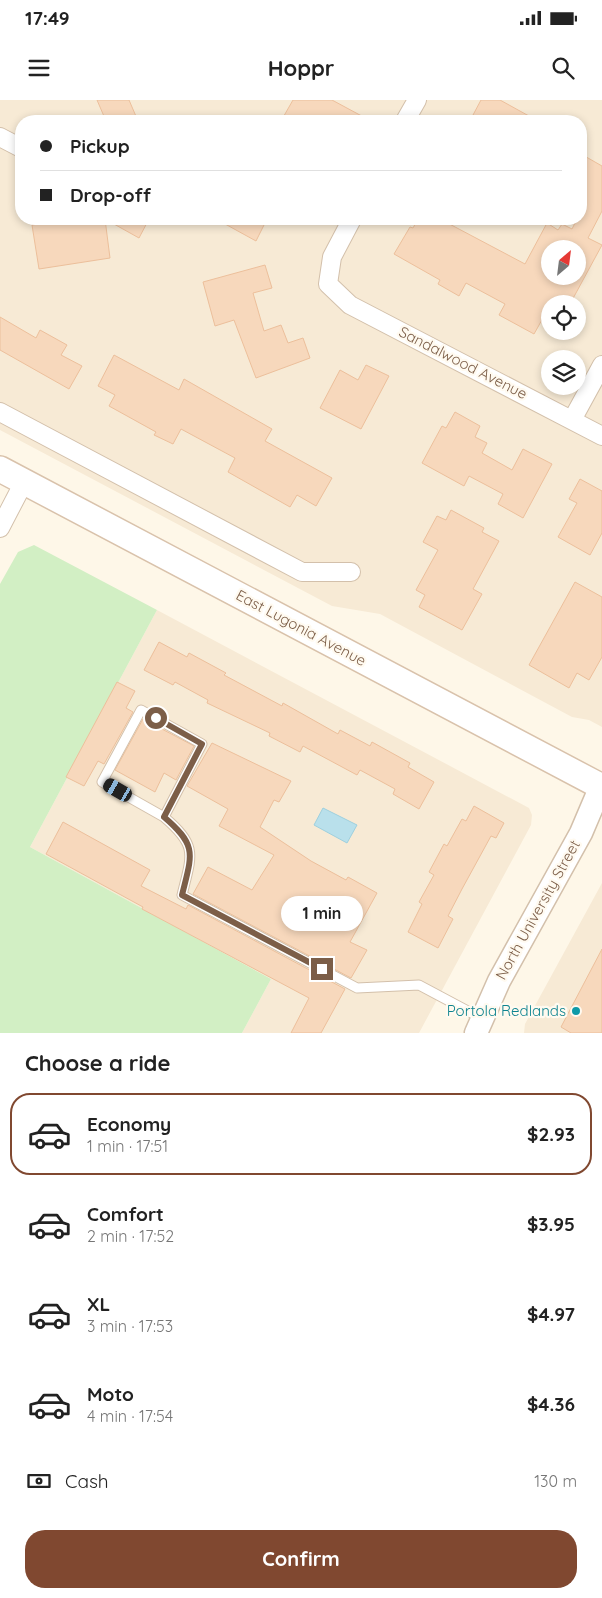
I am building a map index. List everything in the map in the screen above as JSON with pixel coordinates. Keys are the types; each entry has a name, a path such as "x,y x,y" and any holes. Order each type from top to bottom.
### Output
{"main road":[{"name":"East Lugonia Avenue","path":"0,469 602,786"}],"street":[{"path":"408,115 416,100"},
{"path":"0,137 15,145"},
{"name":"Sandalwood Avenue","path":"349,225 332,257 328,284 350,305 602,436"},
{"path":"572,420 602,365"},
{"path":"0,412 302,572 351,572"},
{"path":"0,528 24,482"},
{"name":"North University Street","path":"479,1026 499,981 581,833 602,786"}],"lane":[{"path":"164,817 202,744 141,710 102,782 164,817 182,833 192,857 182,895 357,988 419,985 479,1026"}],"shaded area":[{"path":"0,100 602,100 602,727 589,720 572,717 380,614 332,606 0,430"},
{"path":"157,610 529,808 532,815 531,825 419,1033 242,1033 271,979 30,847"},
{"path":"602,883 602,1033 524,1033 525,1024"}],"green space":[{"path":"34,545 157,610 30,847 271,979 242,1033 0,1033 0,584 18,552"}],"water":[{"path":"323,808 357,825 347,843 314,825"}],"building":[{"path":"97,100 129,100 135,115 103,115"},
{"path":"293,100 332,100 360,115 284,115"},
{"path":"481,100 500,100 527,115 473,115"},
{"path":"587,157 602,166 602,211 588,238 602,245 586,274 586,240 541,240 541,285 580,285 575,295 541,295 541,322 534,334 499,315 505,304 466,283 459,296 438,284 440,280 394,254 410,227 413,228 415,225 451,225 525,264 546,225 550,225 558,230 561,225 572,229 574,225 587,225"},
{"path":"32,225 106,225 110,258 39,269"},
{"path":"116,225 146,225 139,238"},
{"path":"227,225 264,225 256,241"},
{"path":"265,265 272,288 253,293 264,331 281,325 288,343 303,338 310,358 256,378 234,320 215,326 203,282"},
{"path":"0,317 36,338 40,330 67,345 61,355 82,366 69,389 0,350"},
{"path":"114,355 179,390 184,379 272,429 265,441 332,478 316,506 297,495 290,507 228,472 235,458 181,429 173,444 154,435 156,432 109,406 115,395 98,386"},
{"path":"366,365 389,376 361,429 320,408 340,370 358,380"},
{"path":"455,412 480,426 475,437 487,443 482,453 512,470 523,449 552,464 523,518 498,504 503,494 469,476 464,486 422,463 442,426 446,428"},
{"path":"580,479 602,491 602,533 590,555 558,537 577,503 569,499"},
{"path":"451,510 484,528 482,532 499,541 473,589 482,594 462,630 419,607 425,595 416,590 438,550 423,542 437,516 446,520"},
{"path":"575,582 602,597 602,657 589,680 577,673 569,688 529,665"},
{"path":"159,642 187,657 189,653 226,673 224,675 282,706 283,703 338,734 340,730 370,746 372,742 410,763 408,767 434,782 419,809 393,794 395,789 360,770 357,775 303,746 300,752 269,736 270,733 207,703 208,700 175,682 173,685 144,670"},
{"path":"117,682 135,691 126,708 133,712 104,764 98,761 84,786 66,777"},
{"path":"143,719 194,746 176,780 164,773 155,792 115,770"},
{"path":"212,743 291,781 279,802 274,800 260,827 311,861 346,880 348,877 377,893 350,942 367,950 351,978 193,894 208,867 252,890 274,855 219,826 228,809 187,786"},
{"path":"474,806 504,823 496,838 491,836 462,889 448,916 453,919 438,948 408,932 422,904 419,902 434,875 429,872 444,844 447,846 462,819 466,821"},
{"path":"63,822 150,870 141,886 186,909 188,905 345,989 321,1033 291,1033 309,998 142,909 143,907 46,854"},
{"path":"602,949 602,1033 571,1033 561,1027"}],"place":[{"name":"Portola Redlands","path":"576,1011"}],"route":[{"path":"156,718 202,744 164,817 182,833 192,857 182,895 322,969"}]}
